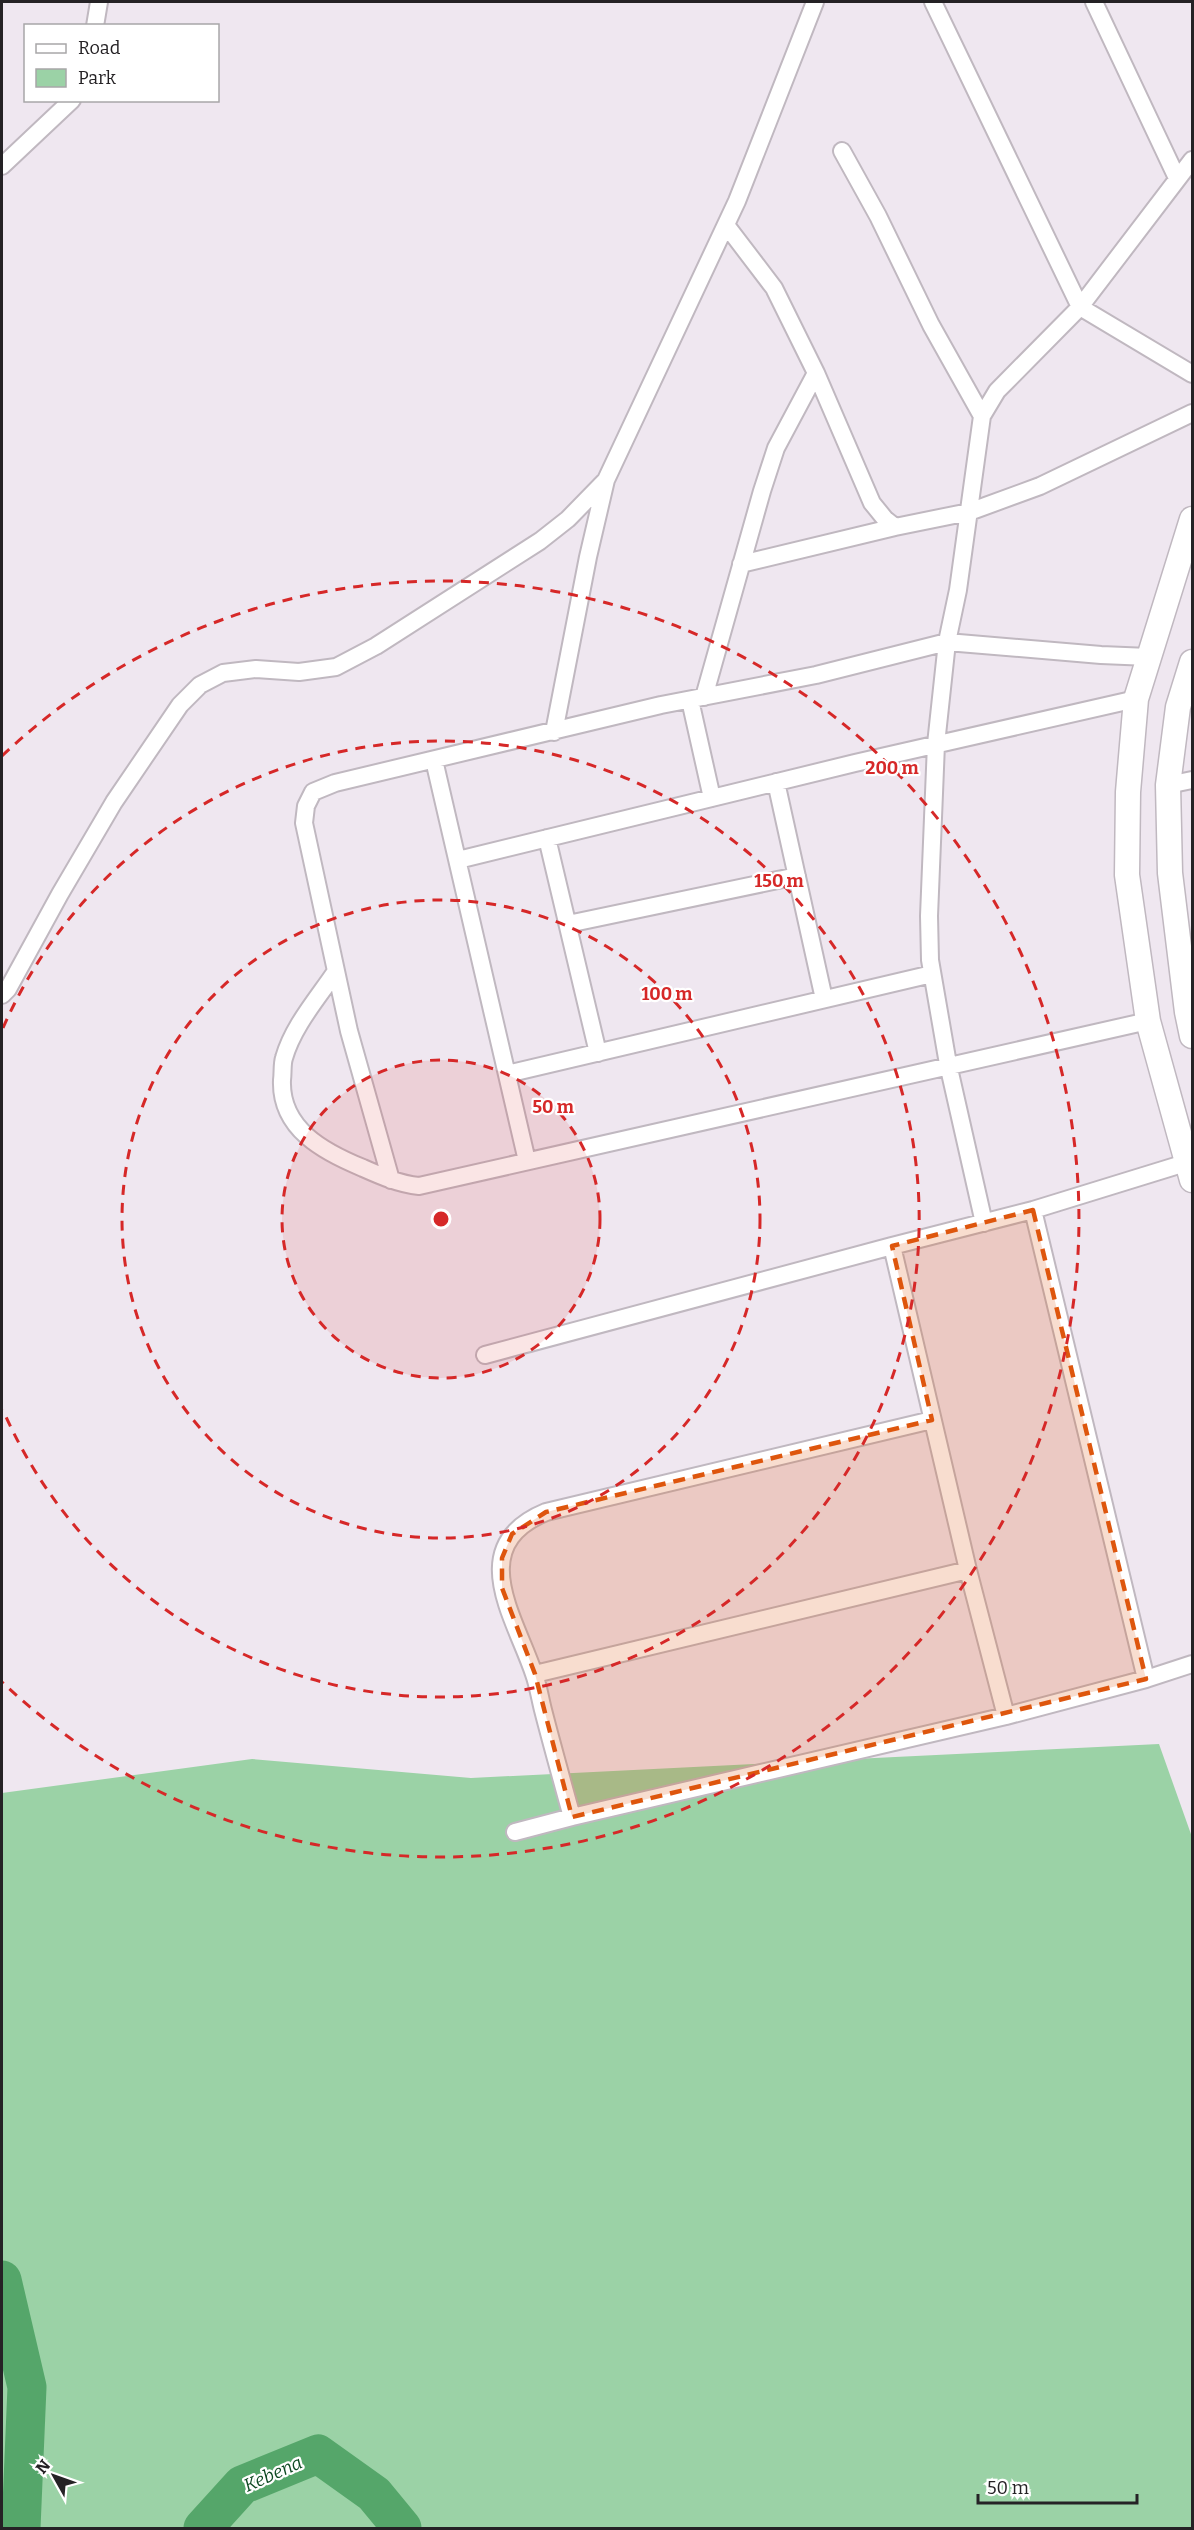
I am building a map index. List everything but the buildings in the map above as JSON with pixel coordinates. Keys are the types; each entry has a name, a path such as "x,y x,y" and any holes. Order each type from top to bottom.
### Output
{"main road":[{"path":"1191,1168 1148,1020 1127,875 1128,792 1136,699 1192,519"},
{"path":"1192,662 1178,706 1168,785 1170,873 1192,1036"}],"street":[{"path":"95,24 99,2"},
{"path":"554,732 588,557 606,480 726,225 815,2"},
{"path":"933,2 1080,307 1192,374"},
{"path":"1094,2 1177,178"},
{"path":"2,166 70,102"},
{"path":"842,152 878,216 931,325 982,416"},
{"path":"984,1223 948,1064 932,974 929,916 936,744 947,642 958,590 982,416 997,391 1080,307 1192,160"},
{"path":"726,225 774,288 816,373 872,503 895,527"},
{"path":"712,798 697,698 776,448 816,373"},
{"path":"741,564 895,527 969,512 1040,486 1192,413"},
{"path":"2,995 8,989 114,802 180,705 200,685 223,673 256,669 299,672 336,667 376,646 540,541 568,519 606,480"},
{"path":"391,1180 349,1031 304,823 309,798 313,792 335,783 697,698 816,675 947,642 1101,656 1149,657"},
{"path":"458,860 936,744 1136,699"},
{"path":"434,760 527,1161"},
{"path":"1168,785 1192,780"},
{"path":"776,782 824,999"},
{"path":"547,838 598,1053"},
{"path":"568,924 797,876"},
{"path":"336,971 297,1030 283,1059 282,1092 289,1115 308,1139 336,1157 391,1180 419,1186 1148,1020"},
{"path":"507,1074 932,974"},
{"path":"485,1354 1191,1168"},
{"path":"1033,1210 1146,1679"},
{"path":"892,1246 968,1570 1006,1716"},
{"path":"572,1817 535,1674 509,1614 502,1588 502,1558 512,1534 528,1519 546,1512 932,1420"},
{"path":"535,1674 968,1570"},
{"path":"515,1832 1006,1716 1146,1679 1192,1664"}],"highlighted area":[{"path":"1033,1210 1146,1679 572,1817 535,1674 502,1588 502,1558 512,1534 546,1512 932,1420 892,1246"}],"green space":[{"path":"1159,1744 1192,1837 1192,2528 2,2528 2,1793 252,1759 471,1778"}],"waterway":[{"name":"Kebena","path":"2,2280 27,2387 21,2528"},
{"name":"Kebena","path":"203,2528 242,2485 318,2454 374,2494 402,2528"}]}
